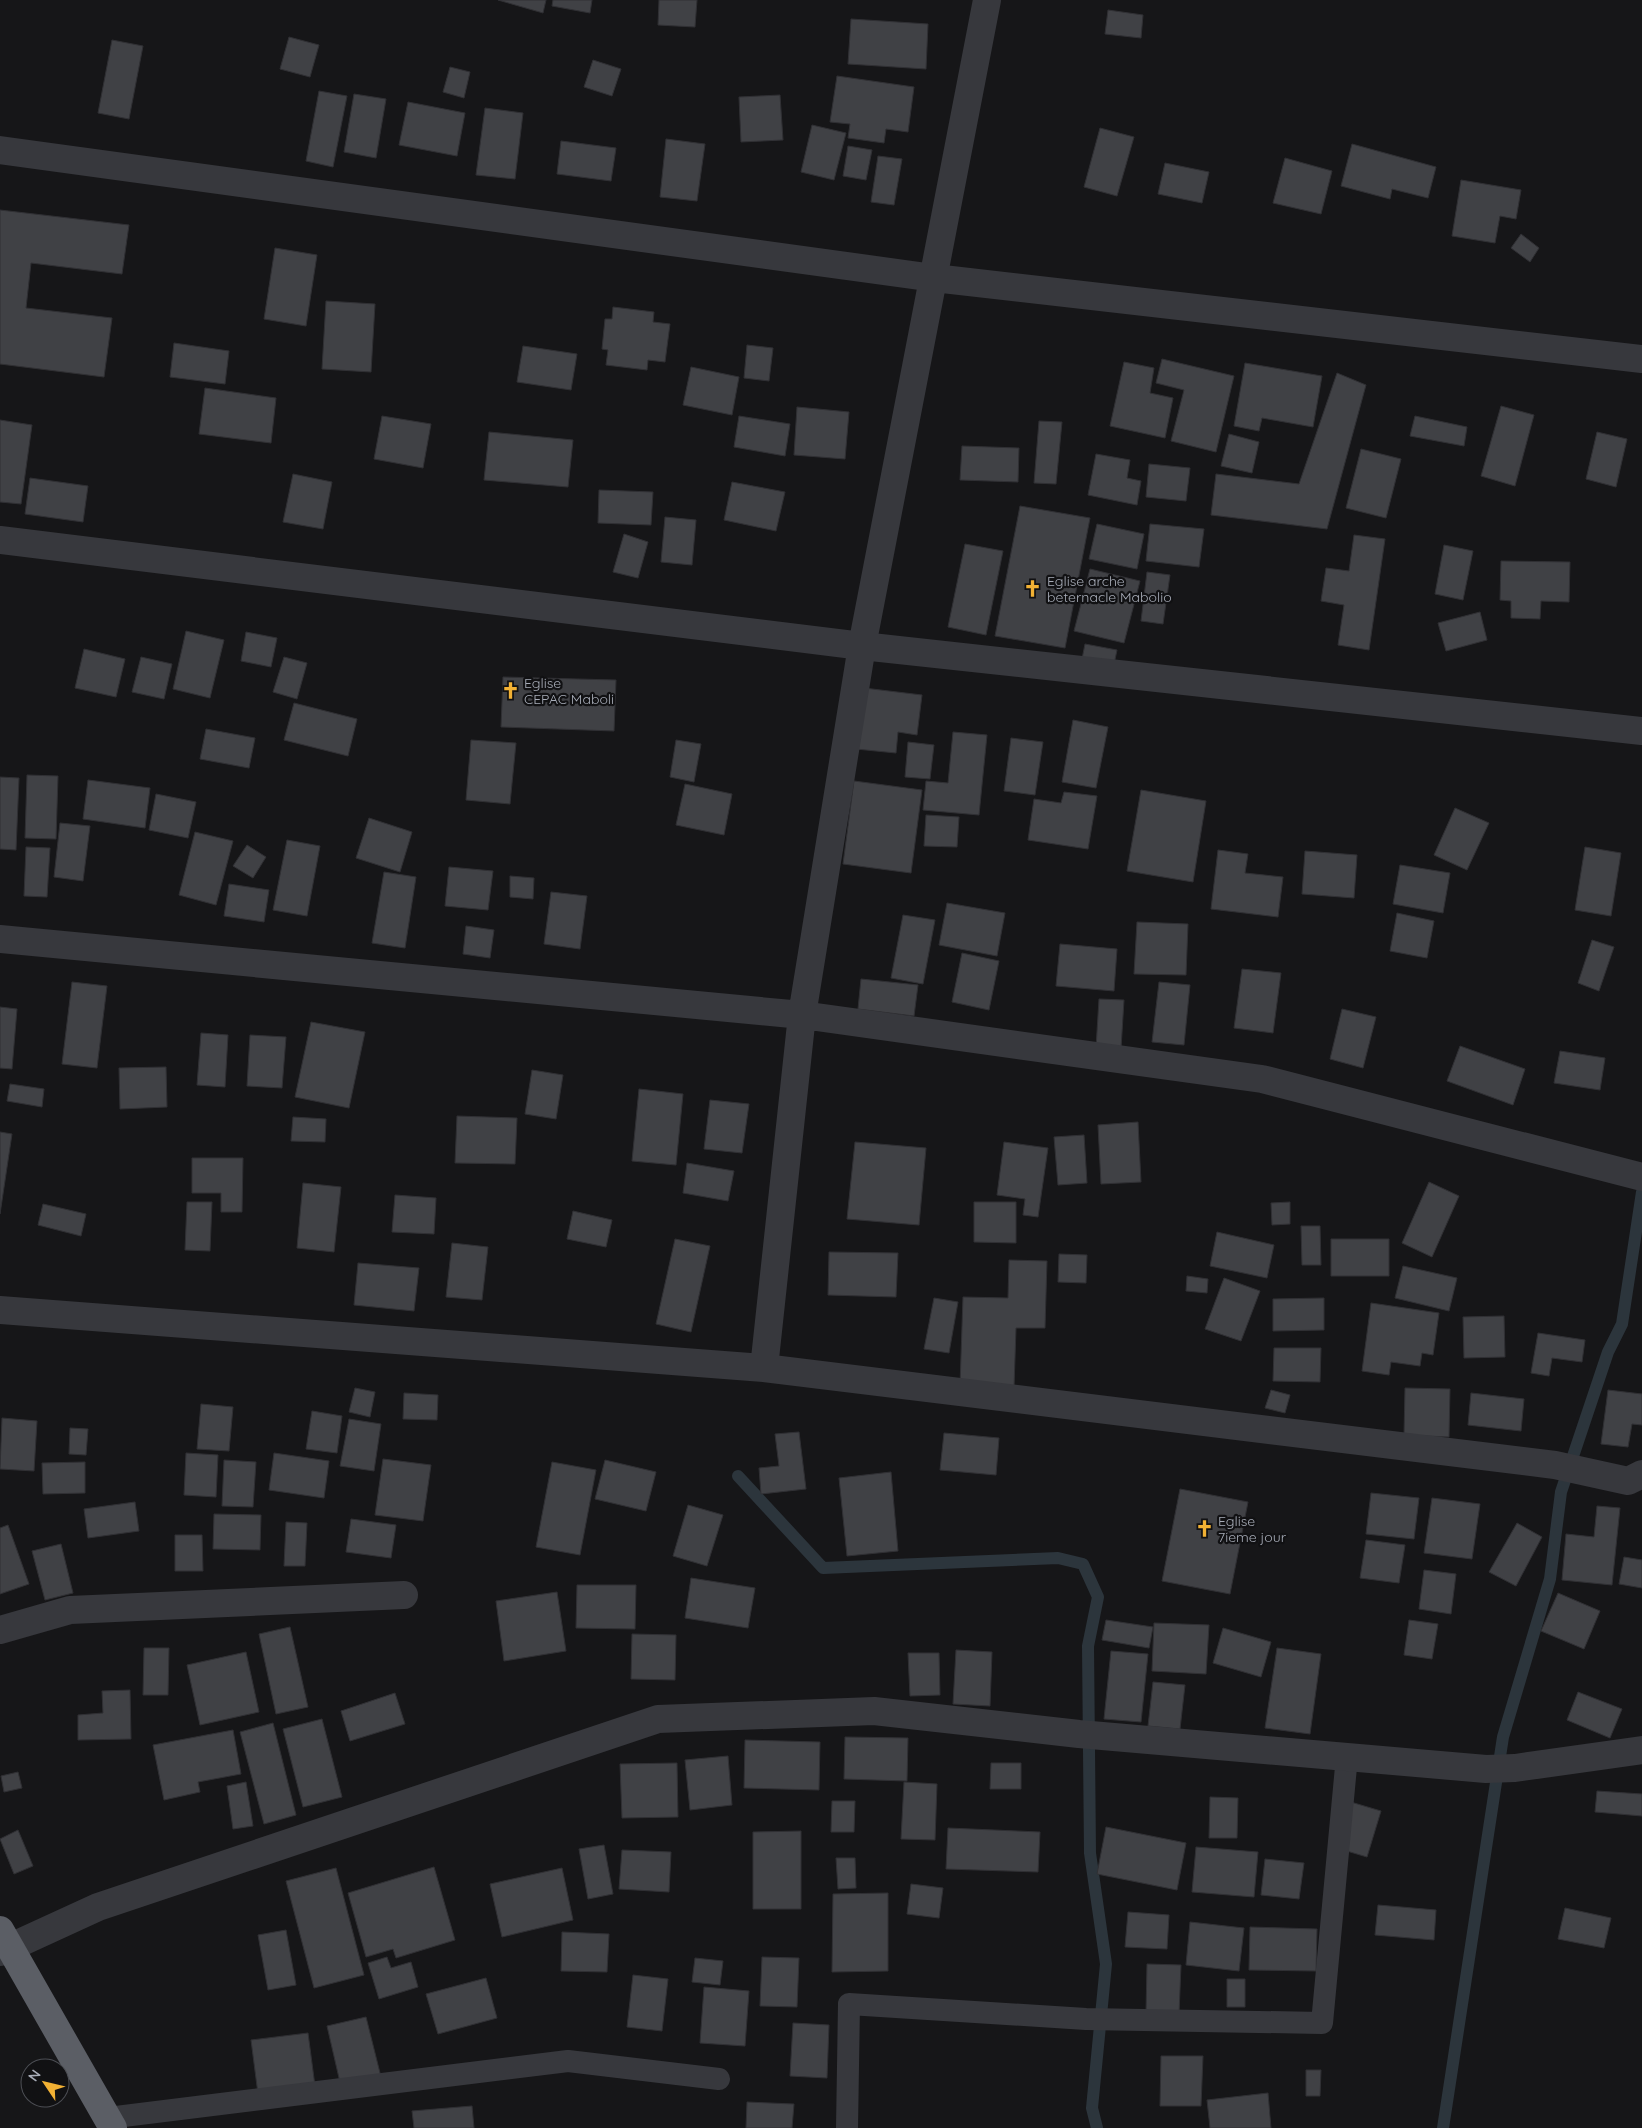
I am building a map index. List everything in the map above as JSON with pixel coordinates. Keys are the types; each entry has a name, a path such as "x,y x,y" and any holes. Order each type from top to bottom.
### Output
{"highway":[{"path":"3,1944 111,2123"}],"street":[{"path":"764,1368 802,1015 862,646 987,0"},
{"path":"0,150 934,278 1642,359"},
{"path":"0,540 862,646 1642,731"},
{"path":"0,940 802,1015 1262,1079 1612,1168 1639,1177"},
{"path":"0,1310 764,1368 1566,1467 1628,1481 1642,1474"},
{"path":"0,1630 70,1610 404,1595"},
{"path":"3,1944 98,1907 658,1719 874,1711 1085,1734 1486,1769 1515,1768 1642,1750"}],"lane":[{"path":"846,2128 849,2004 1086,2019 1322,2023 1348,1756"},
{"path":"111,2123 568,2061 719,2079"}],"building":[{"path":"498,0 546,0 543,13"},
{"path":"553,0 592,0 590,13 552,6"},
{"path":"659,0 697,0 695,27 658,25"},
{"path":"1108,10 1143,15 1141,38 1105,34"},
{"path":"851,19 928,24 926,69 848,64"},
{"path":"289,37 319,45 310,77 280,69"},
{"path":"112,40 143,46 129,119 98,113"},
{"path":"593,60 621,69 612,96 584,87"},
{"path":"450,67 470,72 464,98 443,92"},
{"path":"837,76 914,87 908,132 886,129 884,143 848,138 850,124 830,122"},
{"path":"319,91 347,96 333,167 306,161"},
{"path":"354,94 386,99 376,158 344,152"},
{"path":"780,95 783,140 741,142 739,97"},
{"path":"408,102 465,113 457,156 399,145"},
{"path":"485,108 523,113 515,179 476,175"},
{"path":"812,125 846,133 834,180 801,172"},
{"path":"1100,128 1134,137 1117,196 1084,187"},
{"path":"666,139 705,144 697,201 660,197"},
{"path":"561,141 616,148 611,181 557,174"},
{"path":"1352,144 1436,167 1428,198 1392,189 1390,199 1341,186"},
{"path":"848,146 872,150 866,180 843,176"},
{"path":"878,156 902,159 894,205 871,202"},
{"path":"1285,158 1332,171 1321,214 1273,203"},
{"path":"1165,163 1209,172 1202,203 1158,194"},
{"path":"1461,180 1521,190 1516,219 1500,216 1495,243 1452,236"},
{"path":"0,210 129,225 122,274 31,263 26,308 112,318 104,377 0,364"},
{"path":"1521,234 1539,248 1530,262 1511,248"},
{"path":"275,248 317,255 306,326 264,319"},
{"path":"326,301 375,304 371,372 322,369"},
{"path":"613,307 654,312 653,322 670,324 665,362 648,360 647,370 606,365 608,350 602,349 605,319 612,319"},
{"path":"174,343 229,351 225,384 170,377"},
{"path":"747,345 773,348 769,381 744,378"},
{"path":"523,346 577,354 571,390 517,382"},
{"path":"1162,359 1234,376 1216,452 1171,441 1184,390 1156,383"},
{"path":"1124,362 1154,368 1150,393 1173,398 1165,438 1110,426"},
{"path":"1245,363 1322,376 1313,427 1262,418 1259,431 1234,426"},
{"path":"691,367 739,377 732,415 683,405"},
{"path":"1337,373 1366,385 1327,529 1211,515 1216,474 1299,484"},
{"path":"205,388 276,398 271,443 199,434"},
{"path":"1501,406 1534,415 1515,486 1481,476"},
{"path":"797,407 849,412 845,459 794,455"},
{"path":"382,416 431,424 423,468 374,459"},
{"path":"739,416 790,424 785,456 734,447"},
{"path":"1415,416 1467,427 1464,446 1410,436"},
{"path":"0,420 32,425 21,504 0,502"},
{"path":"1039,421 1062,422 1056,484 1034,483"},
{"path":"489,432 573,440 568,487 484,480"},
{"path":"1597,432 1627,439 1616,487 1586,479"},
{"path":"1229,434 1259,442 1252,473 1221,466"},
{"path":"962,446 1019,448 1018,482 960,480"},
{"path":"1361,449 1401,459 1386,518 1346,508"},
{"path":"1096,454 1130,460 1127,478 1141,481 1137,505 1088,495"},
{"path":"1149,464 1190,468 1186,501 1146,497"},
{"path":"293,474 332,482 323,529 283,522"},
{"path":"30,478 88,486 83,522 25,514"},
{"path":"732,482 785,492 776,531 724,520"},
{"path":"599,490 653,492 651,525 598,523"},
{"path":"1020,506 1090,518 1065,648 995,636"},
{"path":"665,517 696,520 692,565 661,562"},
{"path":"1097,524 1144,534 1137,569 1089,559"},
{"path":"1150,524 1204,529 1199,567 1146,561"},
{"path":"624,534 648,542 638,578 613,572"},
{"path":"1354,535 1385,539 1369,650 1338,645 1344,605 1321,601 1326,568 1349,571"},
{"path":"965,544 1003,551 986,635 948,627"},
{"path":"1444,545 1473,551 1463,600 1435,594"},
{"path":"1501,561 1570,562 1569,602 1541,601 1540,619 1511,618 1511,601 1500,600"},
{"path":"1090,569 1140,581 1124,643 1074,631"},
{"path":"1147,572 1170,575 1163,624 1141,621"},
{"path":"1480,612 1487,640 1446,651 1438,623"},
{"path":"186,631 224,640 210,698 173,689"},
{"path":"246,632 277,638 271,667 241,661"},
{"path":"1085,644 1117,650 1113,669 1081,664"},
{"path":"84,649 125,659 116,697 75,688"},
{"path":"141,657 172,664 164,699 132,692"},
{"path":"284,657 307,663 297,699 273,692"},
{"path":"503,677 616,680 614,731 501,727"},
{"path":"864,688 922,695 917,735 898,732 896,753 856,749"},
{"path":"294,703 357,719 348,756 284,740"},
{"path":"1073,720 1108,727 1096,788 1062,782"},
{"path":"206,729 255,738 249,768 200,759"},
{"path":"953,732 987,735 979,815 923,810 926,781 948,783"},
{"path":"1011,738 1043,742 1035,795 1004,791"},
{"path":"471,740 516,743 510,804 466,800"},
{"path":"676,740 701,744 694,782 670,777"},
{"path":"908,742 934,745 930,779 905,777"},
{"path":"27,775 58,776 56,839 25,838"},
{"path":"0,777 19,778 16,850 0,849"},
{"path":"88,780 150,788 145,828 83,819"},
{"path":"854,781 922,790 911,873 843,864"},
{"path":"685,784 732,794 724,835 676,825"},
{"path":"1141,790 1206,801 1193,882 1127,871"},
{"path":"1064,792 1097,796 1088,849 1028,840 1034,799 1061,803"},
{"path":"156,794 196,802 188,838 149,830"},
{"path":"1455,808 1489,823 1467,870 1434,855"},
{"path":"926,815 959,817 957,847 924,846"},
{"path":"369,818 412,832 400,872 356,858"},
{"path":"60,823 90,826 83,881 54,877"},
{"path":"195,832 233,841 216,905 179,895"},
{"path":"287,840 320,846 307,916 273,910"},
{"path":"247,845 266,857 253,878 233,866"},
{"path":"26,847 50,848 47,897 24,896"},
{"path":"1585,847 1621,853 1611,916 1575,910"},
{"path":"1218,850 1248,854 1245,873 1283,877 1278,917 1211,909"},
{"path":"1305,851 1357,855 1354,898 1302,894"},
{"path":"1400,865 1450,873 1443,913 1393,904"},
{"path":"449,867 493,871 488,910 445,906"},
{"path":"384,872 416,877 405,948 372,943"},
{"path":"510,876 534,878 533,899 510,897"},
{"path":"229,884 269,890 264,922 224,916"},
{"path":"551,892 587,896 580,949 544,944"},
{"path":"947,903 1005,913 997,956 939,945"},
{"path":"1397,913 1434,921 1427,958 1390,951"},
{"path":"903,915 935,920 923,984 891,978"},
{"path":"1137,922 1188,924 1186,975 1134,974"},
{"path":"466,926 494,930 490,958 463,954"},
{"path":"1592,940 1614,947 1599,991 1578,983"},
{"path":"1060,944 1117,949 1114,991 1056,986"},
{"path":"962,953 999,961 989,1010 952,1002"},
{"path":"1242,969 1281,973 1273,1033 1234,1028"},
{"path":"861,979 918,985 914,1016 858,1009"},
{"path":"72,982 107,986 97,1068 62,1064"},
{"path":"1159,982 1190,985 1184,1045 1152,1042"},
{"path":"1099,999 1124,1000 1121,1049 1096,1048"},
{"path":"0,1007 17,1009 12,1069 0,1068"},
{"path":"1342,1009 1376,1017 1363,1068 1330,1059"},
{"path":"311,1022 365,1032 349,1108 295,1097"},
{"path":"201,1033 228,1035 225,1087 197,1085"},
{"path":"250,1035 286,1037 282,1088 247,1086"},
{"path":"1460,1046 1525,1069 1513,1105 1447,1081"},
{"path":"1560,1051 1605,1058 1600,1090 1554,1083"},
{"path":"166,1067 167,1107 120,1109 119,1068"},
{"path":"532,1070 563,1075 556,1119 525,1114"},
{"path":"10,1084 44,1089 42,1107 7,1101"},
{"path":"639,1089 683,1094 676,1165 632,1161"},
{"path":"710,1100 749,1104 742,1153 704,1149"},
{"path":"457,1116 517,1118 515,1164 455,1163"},
{"path":"293,1117 326,1119 325,1142 291,1141"},
{"path":"1138,1122 1141,1182 1101,1184 1098,1125"},
{"path":"0,1132 12,1134 0,1214"},
{"path":"1084,1135 1087,1183 1058,1185 1054,1137"},
{"path":"855,1142 926,1148 919,1225 847,1219"},
{"path":"1004,1142 1048,1148 1038,1217 1023,1215 1025,1199 997,1195"},
{"path":"192,1158 243,1158 242,1212 221,1212 221,1193 192,1193"},
{"path":"687,1163 734,1171 728,1201 683,1193"},
{"path":"1429,1182 1459,1196 1432,1257 1402,1243"},
{"path":"303,1183 341,1187 334,1252 297,1248"},
{"path":"395,1195 436,1198 434,1234 392,1232"},
{"path":"187,1202 212,1202 210,1251 185,1250"},
{"path":"974,1202 1016,1202 1016,1243 974,1242"},
{"path":"1290,1202 1290,1224 1272,1225 1271,1203"},
{"path":"43,1204 86,1214 81,1236 38,1225"},
{"path":"573,1211 612,1220 606,1247 567,1239"},
{"path":"1301,1226 1320,1226 1321,1265 1302,1265"},
{"path":"1217,1232 1274,1245 1267,1278 1210,1266"},
{"path":"675,1239 710,1246 691,1332 656,1324"},
{"path":"1331,1239 1389,1239 1389,1276 1331,1276"},
{"path":"452,1243 488,1247 482,1300 446,1297"},
{"path":"829,1252 898,1253 896,1297 828,1295"},
{"path":"1059,1254 1087,1255 1086,1283 1058,1282"},
{"path":"1009,1260 1047,1261 1045,1328 1016,1328 1014,1387 960,1386 963,1297 1008,1298"},
{"path":"358,1263 419,1268 414,1311 354,1305"},
{"path":"1403,1266 1457,1278 1449,1311 1395,1298"},
{"path":"1187,1276 1208,1279 1207,1293 1186,1291"},
{"path":"1224,1278 1260,1291 1241,1341 1205,1329"},
{"path":"934,1298 958,1302 949,1353 924,1349"},
{"path":"1324,1298 1324,1330 1273,1331 1273,1299"},
{"path":"1371,1303 1439,1313 1433,1355 1422,1353 1420,1366 1391,1362 1389,1375 1362,1371"},
{"path":"1504,1316 1505,1357 1464,1358 1463,1317"},
{"path":"1538,1333 1585,1340 1582,1362 1552,1358 1549,1376 1531,1373"},
{"path":"1274,1348 1321,1348 1320,1382 1273,1381"},
{"path":"355,1388 375,1392 370,1417 349,1412"},
{"path":"1405,1388 1450,1389 1449,1437 1404,1435"},
{"path":"1271,1390 1290,1395 1285,1413 1265,1408"},
{"path":"1608,1390 1642,1394 1642,1425 1632,1424 1628,1447 1601,1444"},
{"path":"404,1393 438,1395 437,1420 403,1419"},
{"path":"1471,1393 1524,1399 1521,1431 1468,1425"},
{"path":"201,1404 233,1407 229,1451 197,1449"},
{"path":"312,1411 342,1416 337,1453 306,1449"},
{"path":"2,1418 37,1421 34,1471 0,1469"},
{"path":"349,1419 381,1424 374,1471 340,1466"},
{"path":"70,1428 88,1429 86,1455 69,1454"},
{"path":"799,1432 806,1489 761,1494 759,1468 779,1466 775,1434"},
{"path":"944,1433 999,1438 996,1475 940,1470"},
{"path":"186,1453 218,1455 216,1497 184,1495"},
{"path":"274,1453 329,1461 324,1498 269,1490"},
{"path":"383,1459 431,1465 423,1521 375,1515"},
{"path":"224,1460 256,1462 253,1507 222,1506"},
{"path":"605,1460 656,1472 646,1511 595,1499"},
{"path":"85,1462 85,1493 43,1494 42,1463"},
{"path":"552,1462 596,1470 580,1555 536,1547"},
{"path":"891,1472 898,1551 847,1556 839,1478"},
{"path":"1180,1489 1248,1502 1230,1594 1162,1581"},
{"path":"1371,1493 1419,1498 1414,1539 1366,1534"},
{"path":"1432,1498 1480,1504 1472,1559 1424,1553"},
{"path":"135,1502 139,1531 88,1538 84,1509"},
{"path":"688,1505 723,1515 707,1566 673,1556"},
{"path":"1597,1506 1620,1508 1612,1585 1562,1580 1566,1534 1594,1537"},
{"path":"214,1514 261,1515 260,1550 213,1549"},
{"path":"351,1519 396,1525 391,1558 346,1552"},
{"path":"286,1522 307,1523 305,1566 284,1566"},
{"path":"1517,1523 1542,1537 1516,1586 1489,1572"},
{"path":"8,1525 29,1584 0,1594 0,1528"},
{"path":"175,1535 202,1535 203,1571 175,1571"},
{"path":"1366,1540 1405,1545 1399,1583 1360,1578"},
{"path":"61,1544 73,1593 45,1600 32,1551"},
{"path":"1624,1557 1642,1560 1642,1588 1619,1584"},
{"path":"1424,1570 1456,1574 1451,1614 1419,1609"},
{"path":"691,1578 755,1588 748,1628 685,1618"},
{"path":"577,1585 636,1585 635,1629 576,1628"},
{"path":"557,1592 566,1651 504,1661 496,1601"},
{"path":"1558,1593 1600,1611 1584,1649 1541,1631"},
{"path":"1106,1620 1153,1627 1149,1648 1102,1640"},
{"path":"1409,1620 1438,1624 1432,1659 1404,1655"},
{"path":"1154,1623 1209,1625 1206,1674 1152,1671"},
{"path":"290,1627 308,1707 276,1714 259,1634"},
{"path":"1223,1628 1271,1642 1261,1677 1213,1663"},
{"path":"632,1634 676,1635 675,1680 631,1679"},
{"path":"144,1648 169,1648 168,1695 143,1695"},
{"path":"1277,1648 1321,1654 1310,1734 1265,1728"},
{"path":"956,1650 992,1652 990,1706 953,1704"},
{"path":"1111,1651 1148,1654 1141,1722 1104,1719"},
{"path":"246,1652 259,1712 200,1725 187,1665"},
{"path":"908,1653 939,1653 940,1695 910,1696"},
{"path":"1153,1682 1185,1685 1180,1729 1148,1726"},
{"path":"130,1690 131,1739 78,1740 78,1715 103,1713 102,1691"},
{"path":"1578,1692 1622,1709 1610,1738 1567,1720"},
{"path":"395,1693 405,1724 350,1741 341,1711"},
{"path":"322,1719 342,1797 303,1807 283,1729"},
{"path":"273,1723 296,1815 264,1824 240,1732"},
{"path":"233,1730 241,1774 198,1782 200,1792 164,1800 153,1745"},
{"path":"845,1737 908,1738 907,1781 844,1779"},
{"path":"745,1740 820,1742 819,1790 744,1788"},
{"path":"728,1756 732,1805 690,1810 685,1760"},
{"path":"677,1763 678,1817 622,1818 620,1764"},
{"path":"991,1763 1021,1763 1021,1789 990,1789"},
{"path":"18,1772 22,1788 4,1792 1,1776"},
{"path":"246,1782 253,1826 233,1829 227,1786"},
{"path":"904,1782 937,1784 935,1840 901,1839"},
{"path":"1597,1791 1642,1794 1642,1816 1595,1812"},
{"path":"1210,1797 1238,1798 1237,1838 1209,1838"},
{"path":"1344,1800 1381,1811 1367,1857 1330,1846"},
{"path":"832,1801 855,1801 854,1832 831,1832"},
{"path":"1106,1827 1186,1843 1177,1890 1097,1874"},
{"path":"948,1828 1040,1832 1038,1872 946,1869"},
{"path":"18,1830 33,1866 14,1874 0,1839"},
{"path":"801,1831 801,1909 753,1909 753,1832"},
{"path":"604,1845 613,1894 588,1899 579,1849"},
{"path":"1196,1847 1258,1852 1254,1897 1192,1892"},
{"path":"622,1850 671,1852 669,1892 619,1889"},
{"path":"836,1858 855,1858 856,1888 838,1889"},
{"path":"1265,1859 1304,1863 1299,1899 1261,1895"},
{"path":"434,1867 455,1940 396,1958 393,1949 366,1957 348,1893"},
{"path":"336,1868 364,1975 314,1988 286,1881"},
{"path":"562,1868 573,1920 502,1937 490,1884"},
{"path":"911,1884 943,1888 939,1918 907,1914"},
{"path":"888,1893 888,1971 832,1972 833,1894"},
{"path":"1378,1905 1436,1910 1434,1940 1375,1935"},
{"path":"1565,1908 1611,1918 1604,1948 1558,1939"},
{"path":"1128,1912 1169,1915 1167,1949 1125,1947"},
{"path":"1190,1922 1244,1928 1239,1971 1186,1965"},
{"path":"1250,1927 1317,1929 1316,1971 1249,1970"},
{"path":"286,1930 296,1985 268,1990 258,1935"},
{"path":"562,1932 609,1934 607,1972 561,1971"},
{"path":"387,1957 391,1968 411,1962 418,1987 379,1999 368,1963"},
{"path":"762,1957 799,1958 797,2007 760,2006"},
{"path":"695,1958 723,1961 720,1985 692,1982"},
{"path":"1147,1964 1181,1965 1179,2014 1146,2013"},
{"path":"633,1975 668,1979 662,2031 627,2027"},
{"path":"486,1978 497,2018 438,2034 426,1994"},
{"path":"1227,1979 1245,1979 1245,2007 1227,2007"},
{"path":"704,1987 749,1991 745,2046 700,2043"},
{"path":"366,2017 382,2081 342,2091 327,2026"},
{"path":"793,2023 829,2025 827,2078 790,2076"},
{"path":"308,2033 315,2086 258,2094 251,2040"},
{"path":"1161,2056 1203,2056 1201,2106 1160,2106"},
{"path":"1306,2070 1321,2070 1320,2096 1306,2096"},
{"path":"1268,2093 1271,2128 1210,2128 1207,2100"},
{"path":"747,2102 794,2104 792,2128 746,2128"},
{"path":"472,2106 474,2128 414,2128 412,2111"}],"waterway":[{"path":"1443,2128 1503,1737 1550,1579 1561,1492 1608,1352 1622,1324 1642,1192"},
{"path":"738,1476 823,1568 1058,1558 1083,1564 1098,1597 1088,1646 1090,1853 1106,1964 1092,2108 1097,2128"}],"place":[{"name":"Eglise arche beternacle Mabolio","path":"1033,589"},
{"name":"Eglise CEPAC Maboli","path":"510,691"},
{"name":"Eglise 7ieme jour","path":"1204,1529"}]}
